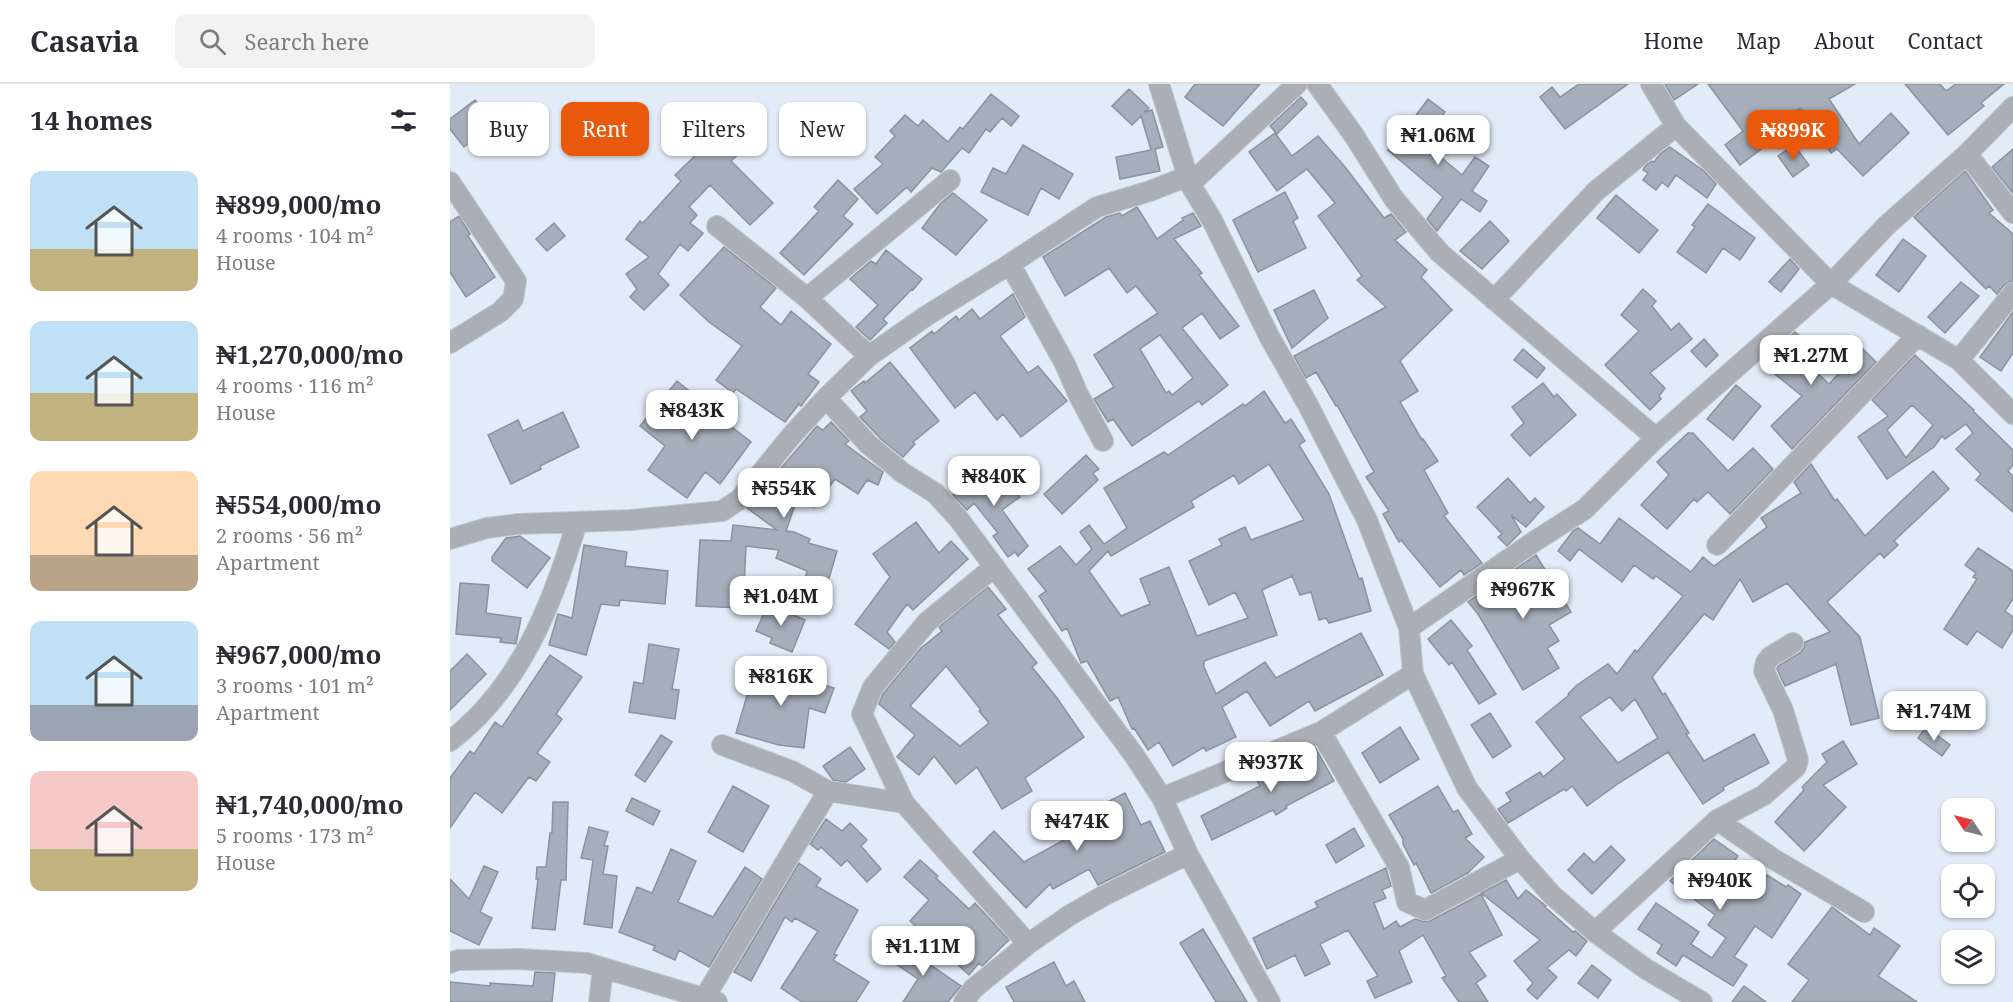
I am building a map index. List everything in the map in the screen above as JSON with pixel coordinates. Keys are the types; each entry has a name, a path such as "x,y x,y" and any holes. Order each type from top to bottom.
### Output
{"street":[{"path":"1159,84 1189,180 1212,220 1269,336 1367,520 1409,628 1413,674 1467,788 1520,859 1552,895 1595,932 1646,969 1702,1002"},
{"path":"450,539 487,528 518,524 631,520 722,511 740,500 792,435 869,356 926,316 1096,207 1189,180 1297,84"},
{"path":"1317,84 1353,134 1394,199 1440,253 1656,438"},
{"path":"1651,84 1676,126 1831,284 1959,360 2013,414"},
{"path":"1409,628 1585,509 1656,438 1831,284 1886,226 1967,154 2013,107"},
{"path":"1494,300 1596,191 1676,126"},
{"path":"1967,154 2013,213"},
{"path":"807,298 950,180"},
{"path":"450,182 516,281 513,299 500,312 450,342"},
{"path":"717,226 807,298 869,356"},
{"path":"1010,264 1065,364 1103,441"},
{"path":"1959,360 2013,293"},
{"path":"1717,545 1918,336"},
{"path":"826,398 867,444 903,473 935,493 958,518 1134,755 1162,798 1188,854 1270,1002"},
{"path":"450,741 502,689 528,649 564,565 577,522"},
{"path":"994,567 927,622 873,687 862,714 904,803 1028,944"},
{"path":"1595,932 1717,820 1764,795 1798,764 1783,710 1764,671 1770,657 1792,643"},
{"path":"1162,798 1321,732 1413,674"},
{"path":"1321,732 1399,867 1407,902 1425,910 1520,859"},
{"path":"722,745 792,771 828,791 904,803"},
{"path":"450,963 458,960 519,959 587,963 711,1000 828,791"},
{"path":"1717,820 1775,860 1864,912"},
{"path":"964,1002 973,989 1028,944 1070,915 1188,854"},
{"path":"598,1002 603,968"}],"building":[{"path":"1195,84 1260,84 1223,126 1185,97"},
{"path":"1579,84 1628,84 1565,129 1540,97 1552,87 1560,97"},
{"path":"1665,84 1698,84 1674,100"},
{"path":"1708,84 1855,84 1829,99 1859,144 1891,113 1909,133 1863,176 1837,149 1831,153 1801,108 1780,117 1782,122 1760,134 1768,144 1740,165 1725,145 1743,131"},
{"path":"1905,84 1940,84 1946,91 1956,84 2004,84 1981,103 1984,106 1948,135"},
{"path":"1129,89 1149,108 1144,112 1152,110 1163,147 1155,149 1160,171 1120,179 1116,157 1151,150 1141,116 1132,125 1112,106"},
{"path":"991,94 1019,116 1011,126 1002,118 990,132 986,129 969,153 962,148 941,172 932,168 911,192 907,187 877,214 854,189 883,164 875,157 895,136 890,131 905,115 918,126 923,120 948,142 960,127 963,129"},
{"path":"1301,97 1307,104 1277,134 1270,126"},
{"path":"1428,99 1445,112 1423,142 1462,175 1475,157 1489,166 1472,191 1487,201 1480,212 1461,199 1437,231 1427,219 1443,197 1388,150 1417,117 1416,115"},
{"path":"468,105 468,144 464,147 450,129 450,119"},
{"path":"1275,133 1292,156 1318,136 1384,218 1391,214 1406,232 1395,240 1427,270 1421,277 1452,310 1400,361 1418,391 1400,402 1422,440 1438,461 1424,470 1448,513 1444,516 1482,563 1464,575 1461,570 1440,587 1401,540 1399,542 1383,514 1389,511 1366,477 1374,472 1337,405 1316,372 1306,378 1294,356 1386,307 1357,280 1362,276 1318,216 1335,203 1307,169 1277,191 1249,152"},
{"path":"1023,145 1073,174 1059,199 1041,188 1028,215 981,192 993,168 1006,174"},
{"path":"1794,145 1809,165 1793,177 1778,156"},
{"path":"1670,147 1704,171 1716,184 1707,198 1676,175 1668,187 1662,182 1656,190 1643,180 1648,173 1643,170 1645,166 1654,162"},
{"path":"2013,149 2013,193 1992,167"},
{"path":"695,156 736,156 731,161 773,203 750,225 710,185 689,207 697,215 690,223 703,233 688,251 680,244 658,274 669,285 644,310 630,297 637,289 626,274 649,257 626,239 640,221 643,223 681,181 675,175"},
{"path":"1965,171 1993,210 1989,213 2013,234 2013,281 2004,285 1997,294 1989,286 1986,289 1914,217"},
{"path":"838,180 858,199 843,216 853,224 804,275 780,253 819,211 814,207"},
{"path":"1285,192 1298,218 1293,221 1306,248 1258,272 1233,220"},
{"path":"953,193 987,220 956,255 922,228 940,204"},
{"path":"1616,195 1658,230 1639,253 1597,218"},
{"path":"1708,204 1755,238 1740,260 1723,248 1706,273 1677,252 1695,227 1692,225"},
{"path":"1137,207 1157,239 1183,220 1182,218 1193,213 1201,226 1174,239 1202,273 1199,275 1239,326 1220,339 1202,313 1182,328 1228,385 1202,405 1199,401 1132,446 1113,419 1108,422 1094,399 1114,387 1094,355 1158,313 1136,286 1127,293 1109,268 1065,296 1043,257 1106,217 1120,213 1122,216","holes":["1160,335 1193,378 1172,395 1169,391 1166,393 1140,349"]},
{"path":"459,216 470,234 468,236 495,277 466,297 450,272 450,222"},
{"path":"1490,221 1509,241 1482,269 1460,251"},
{"path":"554,223 565,236 547,251 536,239"},
{"path":"1903,239 1926,256 1899,292 1876,275"},
{"path":"724,247 776,288 760,307 781,325 791,311 831,344 808,374 819,382 801,406 799,404 785,422 736,389 733,393 716,380 742,346 709,322 680,295"},
{"path":"886,250 922,279 883,319 887,323 870,340 856,327 878,305 850,279 871,261 876,264"},
{"path":"1790,259 1799,269 1781,292 1769,282"},
{"path":"1961,282 1979,296 1945,333 1928,317"},
{"path":"1643,289 1656,301 1652,306 1671,330 1679,323 1692,339 1650,373 1665,388 1659,396 1661,399 1650,410 1605,365 1639,331 1621,315"},
{"path":"1314,290 1328,318 1292,348 1274,310"},
{"path":"1013,294 1025,317 1000,336 1028,373 1038,366 1067,401 1021,437 1003,414 997,420 975,392 955,408 910,348 932,331 934,334 956,316 959,320 972,309 980,319"},
{"path":"2013,312 2013,353 2001,371 1980,357"},
{"path":"1795,332 1819,351 1808,364 1829,384 1862,348 1876,362 1792,449 1771,426 1802,396 1765,366"},
{"path":"1704,339 1718,355 1706,367 1691,351"},
{"path":"1523,349 1545,368 1537,378 1514,360"},
{"path":"1915,355 2013,450 2013,465 2008,471 2013,476 2013,512 1976,480 1981,474 1956,449 1973,433 1966,424 1945,439 1942,436 1934,447 1887,479 1858,437 1888,416 1872,400","holes":["1912,405 1933,425 1906,458 1887,430"]},
{"path":"890,362 939,421 913,442 915,444 903,457 881,439 860,417 867,411 851,391 864,381 865,383"},
{"path":"677,381 698,398 697,400 751,442 720,484 705,472 687,498 648,470 665,446 640,426"},
{"path":"1543,383 1554,397 1557,394 1576,415 1530,456 1511,435 1524,423 1512,407"},
{"path":"1736,385 1761,406 1733,440 1707,419"},
{"path":"1264,391 1285,423 1291,419 1305,441 1299,445 1329,494 1359,579 1362,578 1371,611 1329,623 1326,618 1319,620 1311,592 1300,595 1292,576 1262,590 1277,635 1204,661 1204,667 1216,694 1265,662 1276,678 1361,633 1383,675 1315,711 1309,701 1270,726 1247,691 1222,707 1236,737 1206,751 1204,747 1173,766 1159,742 1148,750 1134,728 1132,729 1118,697 1110,701 1087,661 1081,663 1067,628 1062,631 1039,596 1046,591 1028,569 1060,546 1076,565 1092,549 1080,532 1089,525 1104,544 1127,528 1104,488 1164,452 1168,455 1243,404 1245,406","holes":["1269,464 1304,520 1251,540 1245,527 1219,539 1222,545 1189,561 1209,605 1235,592 1248,618 1197,636 1169,567 1140,579 1150,604 1121,616 1089,571 1108,551 1111,556 1194,507 1191,501 1234,475 1239,484"]},
{"path":"563,412 579,447 540,466 541,469 511,484 488,435 518,420 523,431"},
{"path":"831,422 849,441 845,444 883,472 878,485 867,480 858,494 835,479 814,507 798,496 786,531 810,539 808,543 837,551 826,589 804,582 807,571 776,558 779,550 746,546 743,608 696,606 700,540 731,541 733,525 777,530 747,508 817,426 823,430"},
{"path":"1688,433 1693,433 1728,471 1753,448 1773,469 1730,514 1708,492 1697,502 1694,499 1667,529 1641,505 1669,475 1657,462"},
{"path":"1086,455 1099,469 1093,473 1098,480 1062,514 1044,494"},
{"path":"1811,464 1835,501 1837,499 1865,536 1933,471 1949,489 1894,541 1898,545 1884,558 1880,553 1827,602 1860,637 1879,718 1851,725 1836,664 1785,686 1777,669 1778,666 1800,653 1805,642 1830,632 1787,583 1753,602 1740,579 1713,620 1704,614 1652,677 1663,695 1665,693 1689,733 1686,734 1704,761 1754,734 1769,763 1723,787 1724,790 1703,804 1668,752 1587,806 1572,786 1508,823 1498,809 1511,801 1506,793 1540,772 1543,777 1565,759 1536,722 1569,695 1577,685 1608,664 1617,674 1683,596 1656,576 1653,579 1634,565 1622,582 1579,549 1570,561 1558,551 1573,531 1578,528 1600,544 1619,518 1691,572 1703,557 1714,566 1767,527 1761,518 1801,493 1794,482","holes":["1610,697 1622,711 1635,699 1658,738 1618,763 1580,717"]},
{"path":"989,465 999,478 1003,475 1020,497 1002,510 1028,546 1018,556 1015,552 1008,557 993,536 998,533 974,503 967,510 953,495"},
{"path":"1508,478 1530,503 1535,498 1544,507 1526,527 1511,515 1521,532 1507,546 1498,537 1502,534 1477,507"},
{"path":"916,522 939,553 951,541 968,559 913,610 907,604 887,632 895,642 889,649 855,624 890,577 873,554"},
{"path":"520,536 550,558 527,588 492,561 492,557 506,538"},
{"path":"584,545 627,552 625,566 668,571 665,604 620,600 619,606 601,604 586,655 549,645 558,614 572,618"},
{"path":"1978,548 2013,571 2013,599 2005,611 2013,617 2013,630 2002,648 1977,631 1967,645 1944,629 1977,579 1973,577 1976,573 1965,565"},
{"path":"1536,555 1571,612 1549,625 1559,641 1547,648 1559,668 1523,690 1478,614 1468,602"},
{"path":"460,583 489,585 486,613 521,618 516,644 500,642 501,638 456,634"},
{"path":"988,587 1006,609 998,615 1037,663 1032,667 1084,737 1025,778 1032,791 1002,809 977,767 956,784 934,756 919,775 897,757 915,735 879,704 883,694 921,648 942,631 939,627","holes":["946,666 981,710 979,711 989,723 960,746 910,706"]},
{"path":"768,604 805,620 792,652 770,643 772,638 756,631"},
{"path":"1451,620 1472,646 1467,650 1496,694 1479,704 1452,662 1449,665 1428,639"},
{"path":"649,644 679,649 672,689 679,690 675,719 629,712 634,682 643,684"},
{"path":"467,654 486,674 450,710 450,671"},
{"path":"550,655 582,677 556,714 562,719 537,753 550,762 536,781 529,777 502,813 475,792 450,828 450,778 470,751 474,754 495,722 502,727"},
{"path":"756,665 834,688 825,713 809,708 804,748 779,745 736,733"},
{"path":"1490,713 1511,746 1493,758 1471,725"},
{"path":"1400,727 1419,759 1380,783 1362,753"},
{"path":"1926,727 1950,745 1942,756 1918,738"},
{"path":"661,735 672,742 645,782 635,775"},
{"path":"1843,741 1857,764 1823,785 1846,807 1804,851 1775,822 1804,790 1802,787 1827,762 1822,754"},
{"path":"850,747 865,769 846,782 833,780 823,766"},
{"path":"1315,747 1334,781 1286,806 1287,808 1276,815 1273,810 1212,840 1201,816 1260,786 1255,776"},
{"path":"733,786 769,806 743,852 708,832"},
{"path":"1438,786 1453,812 1458,810 1472,834 1465,838 1484,857 1468,873 1431,893 1389,815"},
{"path":"1125,793 1141,825 1150,821 1165,852 1098,885 1089,869 1053,889 1050,884 1026,908 973,852 994,831 1024,862 1075,834 1068,822"},
{"path":"632,798 660,811 653,825 626,811"},
{"path":"553,802 568,802 566,880 561,880 555,930 532,928 538,879 536,879 537,867 546,867 550,833 552,833"},
{"path":"826,819 842,831 850,823 867,840 861,846 881,869 867,882 847,860 841,866 821,847 818,850 810,844"},
{"path":"589,827 608,832 604,846 608,846 603,874 617,876 612,928 584,924 593,860 581,858"},
{"path":"1354,828 1364,846 1336,863 1326,845"},
{"path":"1714,839 1738,856 1732,864 1761,885 1767,875 1801,894 1772,938 1755,926 1734,957 1747,965 1733,986 1683,955 1676,966 1657,953 1662,945 1638,929 1656,903 1699,932 1691,944 1712,958 1726,938 1708,925 1715,915 1670,881"},
{"path":"1611,846 1625,860 1592,894 1568,870 1584,853 1594,863"},
{"path":"671,849 696,861 678,902 713,917 745,867 762,879 709,967 679,950 675,960 653,950 655,946 619,932 637,887 652,893"},
{"path":"920,860 969,909 975,903 1009,940 982,966 979,963 969,975 910,921 929,900 904,877"},
{"path":"799,863 821,879 816,886 858,910 833,960 869,982 856,1002 802,1002 781,988 818,931 795,918 792,922 785,917 751,981 734,972"},
{"path":"484,866 498,872 480,912 492,918 479,945 450,931 450,879 469,899"},
{"path":"1386,868 1391,886 1382,890 1386,898 1374,903 1384,929 1396,921 1400,927 1415,919 1430,921 1481,894 1502,935 1469,952 1486,976 1476,983 1488,1002 1459,1002 1442,978 1446,976 1423,935 1399,951 1412,982 1375,998 1367,981 1378,976 1348,930 1320,944 1330,964 1305,976 1295,955 1267,969 1253,938 1318,907 1315,902"},
{"path":"1506,880 1518,899 1526,890 1573,932 1575,931 1587,941 1576,956 1569,950 1547,968 1557,977 1537,999 1527,990 1533,983 1514,961 1540,940 1481,893"},
{"path":"1832,907 1870,935 1874,928 1900,946 1878,976 1917,1002 1792,1002 1809,980 1788,964"},
{"path":"1203,929 1247,1002 1216,1002 1180,943"},
{"path":"894,940 961,986 948,1002 903,1002 918,979 884,956"},
{"path":"1054,962 1066,986 1074,981 1085,1002 1014,1002 1006,987"},
{"path":"1592,965 1611,980 1598,998 1578,983"},
{"path":"535,972 555,973 552,1002 450,1002 450,982 490,986 490,983 533,986"},
{"path":"1744,986 1766,1002 1732,1002"}]}
